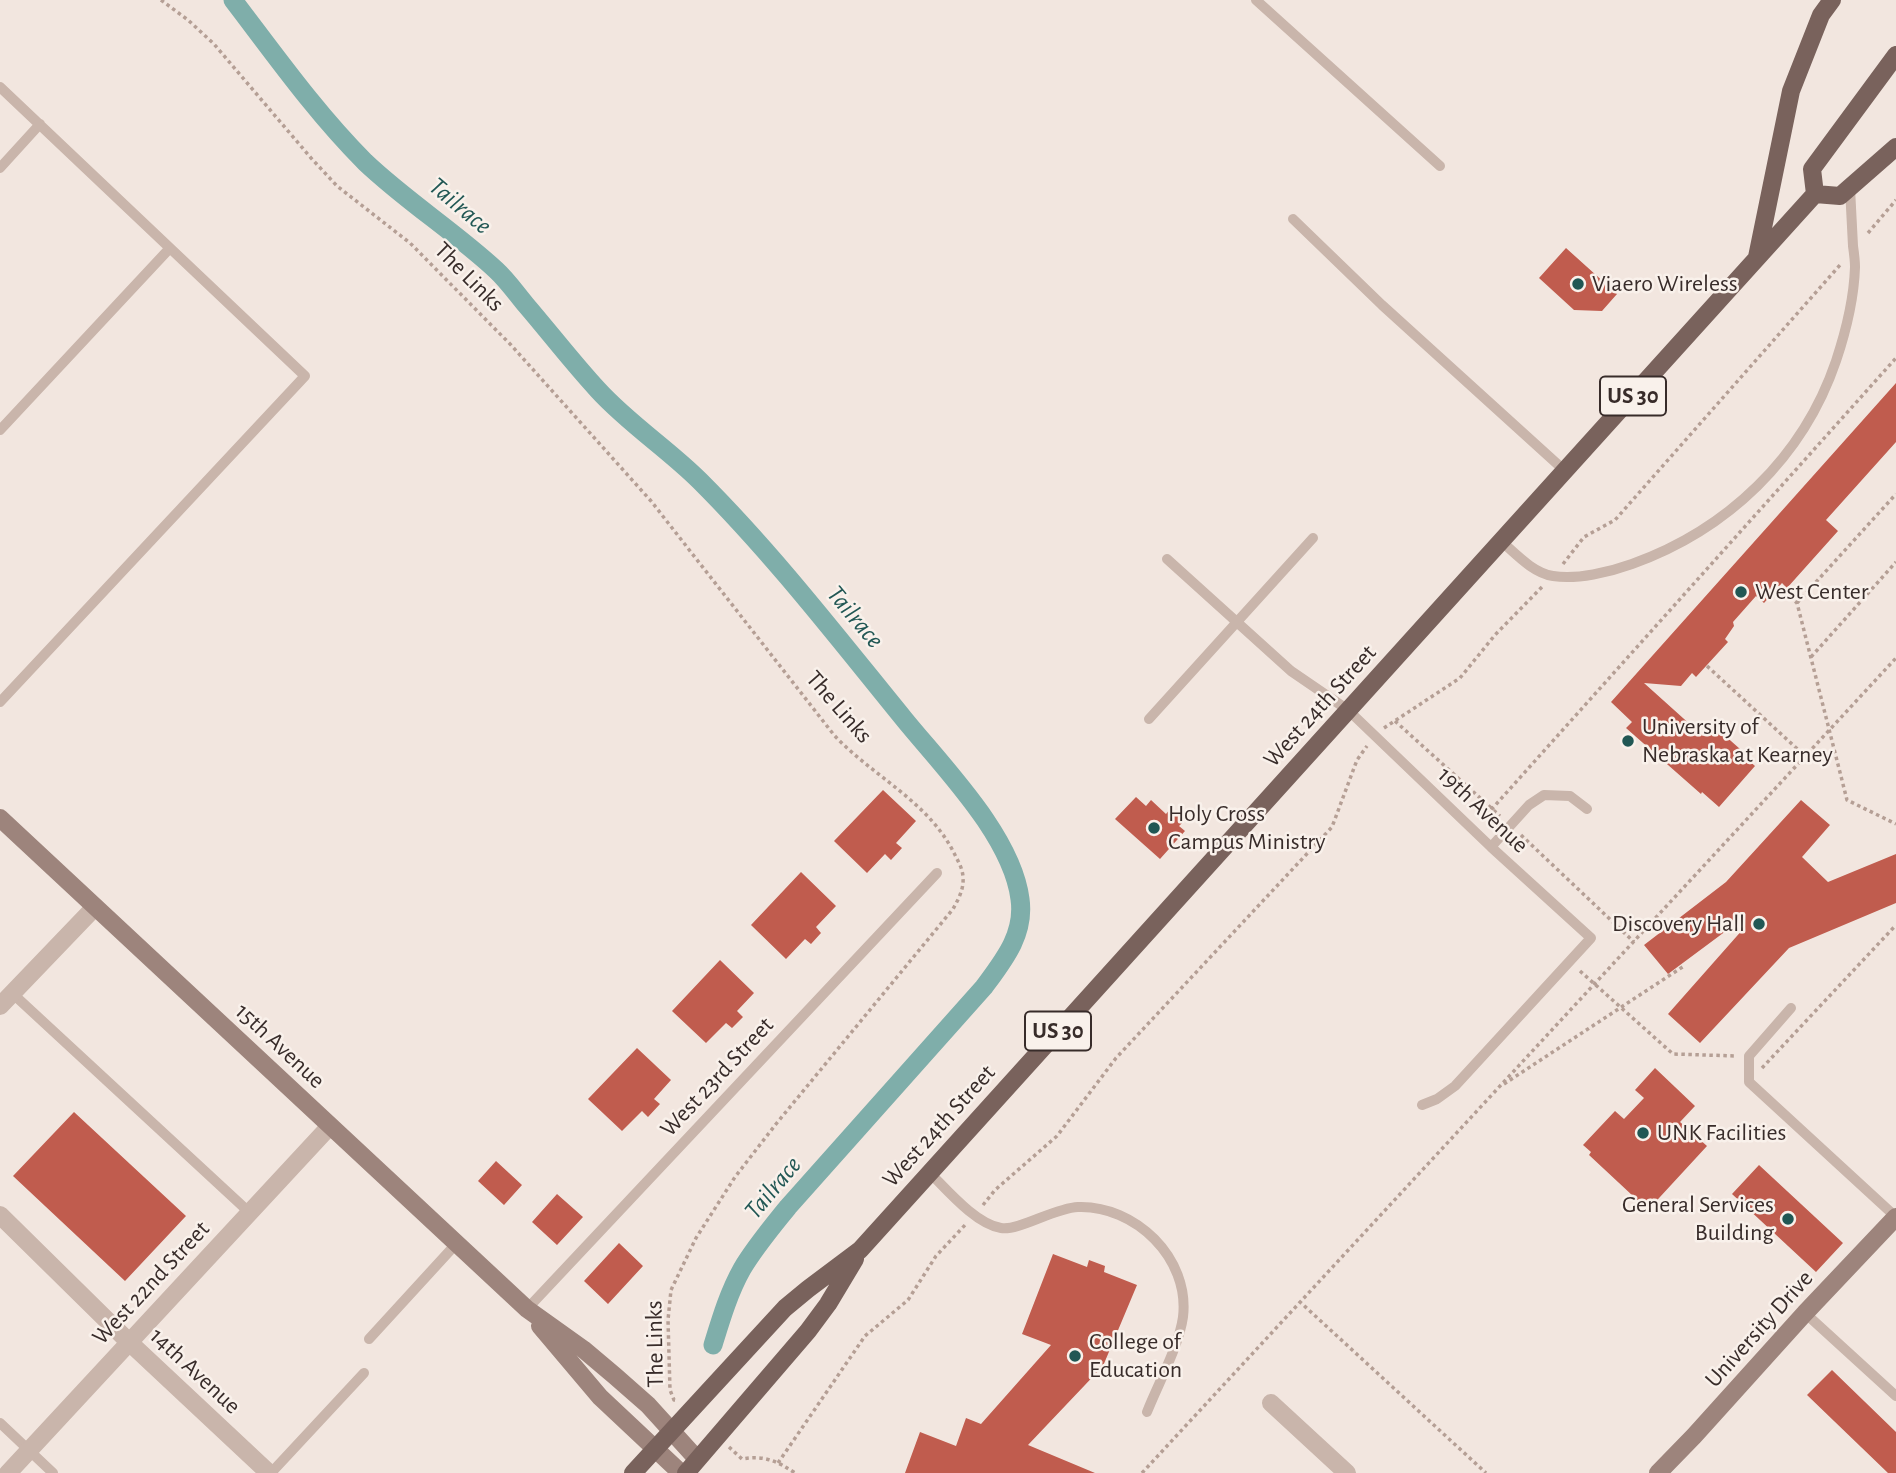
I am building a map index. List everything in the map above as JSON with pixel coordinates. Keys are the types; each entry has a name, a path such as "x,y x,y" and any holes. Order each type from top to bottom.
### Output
{"main road":[{"path":"1757,258 1791,91 1821,15 1832,0"},
{"path":"1896,55 1812,169 1815,194 1840,195 1896,148"},
{"name":"West 24th Street","path":"633,1473 785,1308 860,1250 1815,194"},
{"name":"West 24th Street","path":"688,1468 808,1331 828,1304 860,1250"}],"street":[{"name":"15th Avenue","path":"0,818 527,1309 583,1349 648,1405 671,1431 688,1468"},
{"path":"6,1000 95,907"},
{"name":"West 22nd Street","path":"8,1473 330,1126"},
{"name":"14th Avenue","path":"0,1215 129,1342 270,1473"},
{"name":"University Drive","path":"1658,1473 1896,1217"},
{"name":"15th Avenue","path":"527,1309 600,1396 655,1448 688,1468"},
{"path":"1270,1403 1347,1473"}],"lane":[{"path":"1256,0 1440,166"},
{"path":"0,87 305,376 0,702"},
{"path":"0,168 40,124"},
{"path":"1501,541 1538,570 1553,576 1590,576 1615,570 1652,557 1715,522 1744,499 1770,473 1790,450 1818,405 1842,341 1855,268 1850,188"},
{"path":"1293,219 1382,305 1565,471"},
{"path":"0,430 170,248"},
{"path":"1149,719 1313,538"},
{"name":"19th Avenue","path":"1167,559 1296,676 1348,710 1491,847 1591,937 1569,962"},
{"path":"1491,847 1529,805 1544,795 1570,796 1587,809"},
{"name":"West 23rd Street","path":"527,1309 937,873"},
{"path":"1422,1105 1437,1099 1455,1086 1569,962"},
{"path":"6,1000 250,1213"},
{"path":"1791,1008 1749,1056 1749,1082 1896,1217"},
{"path":"930,1173 974,1216 1002,1228 1021,1225 1053,1211 1077,1207 1103,1210 1127,1218 1145,1229 1160,1244 1171,1260 1179,1280 1183,1317 1178,1338 1147,1412"},
{"path":"369,1339 456,1244"},
{"path":"1805,1313 1896,1396"},
{"path":"270,1473 364,1373"},
{"path":"0,1423 53,1473"}],"path":[{"name":"The Links","path":"161,0 214,44 337,186 410,243 511,345 651,501 834,735 855,756 892,783 938,827 961,866 964,880 953,909 743,1166 696,1238 671,1290 668,1320 670,1390 674,1400 688,1412"},
{"path":"778,1463 865,1336 908,1300 936,1256 995,1190 1057,1136 1116,1058 1332,827 1357,760 1375,735 1460,678 1495,635 1553,576 1584,537 1615,520 1896,200"},
{"path":"1473,830 1896,358"},
{"path":"1797,603 1896,494"},
{"path":"1811,657 1896,562"},
{"path":"1779,588 1797,603 1847,800 1896,824"},
{"path":"1142,1473 1896,658"},
{"path":"1707,666 1805,756"},
{"path":"1395,721 1634,942"},
{"path":"1749,1082 1896,925"},
{"path":"1569,962 1673,1054 1749,1056"},
{"path":"1499,1087 1684,966"},
{"path":"1299,1301 1486,1473"},
{"path":"717,1437 742,1459 761,1457 795,1473"}],"building":[{"path":"1566,248 1617,294 1602,311 1574,310 1539,278"},
{"name":"West Center","path":"1896,383 1896,442 1826,520 1838,531 1787,588 1782,583 1764,603 1756,596 1733,622 1734,626 1725,639 1728,642 1696,677 1692,673 1681,686 1644,683 1703,736 1713,725 1755,766 1719,807 1626,728 1632,722 1611,702"},
{"path":"883,790 916,821 896,843 902,848 891,860 885,854 867,873 834,841"},
{"name":"Holy Cross Campus Ministry","path":"1136,797 1146,806 1151,800 1166,814 1170,809 1184,821 1179,826 1185,831 1160,859 1115,819"},
{"name":"Discovery Hall","path":"1801,800 1830,825 1802,857 1828,882 1896,854 1896,903 1789,948 1700,1043 1668,1014 1744,928 1738,922 1668,974 1644,945 1726,882"},
{"path":"801,872 836,906 816,927 821,933 811,944 805,939 786,959 751,925"},
{"path":"720,960 754,993 737,1011 743,1017 732,1028 726,1023 706,1043 672,1011"},
{"path":"637,1048 671,1080 654,1099 660,1104 648,1117 642,1111 622,1131 588,1099"},
{"name":"UNK Facilities","path":"1655,1068 1695,1106 1680,1122 1707,1146 1648,1210 1589,1155 1591,1152 1583,1145 1615,1111 1624,1119 1644,1098 1635,1090"},
{"path":"74,1112 186,1216 125,1281 13,1176"},
{"path":"496,1161 522,1185 504,1205 478,1181"},
{"name":"General Services Building","path":"1759,1165 1843,1243 1816,1272 1732,1194"},
{"path":"557,1194 583,1217 557,1245 532,1222"},
{"path":"619,1243 643,1266 608,1304 584,1281"},
{"name":"College of Education","path":"1053,1254 1087,1267 1089,1260 1105,1266 1104,1272 1137,1285 1103,1366 1028,1445 1095,1473 905,1473 920,1432 956,1446 966,1418 981,1424 1051,1345 1022,1334"},
{"path":"1832,1370 1896,1432 1896,1473 1888,1473 1807,1395"}],"waterway":[{"name":"Tailrace","path":"233,0 313,104 365,162 500,274 598,390 688,469 754,538 974,803 1004,851 1014,875 1021,912 1016,935 1005,957 984,987 764,1237 737,1278 713,1345"}],"place":[{"name":"Viaero Wireless","path":"1578,284"},
{"name":"West Center","path":"1741,592"},
{"name":"University of Nebraska at Kearney","path":"1628,741"},
{"name":"Holy Cross Campus Ministry","path":"1154,828"},
{"name":"Discovery Hall","path":"1759,924"},
{"name":"UNK Facilities","path":"1643,1133"},
{"name":"General Services Building","path":"1788,1219"},
{"name":"College of Education","path":"1075,1356"}]}
